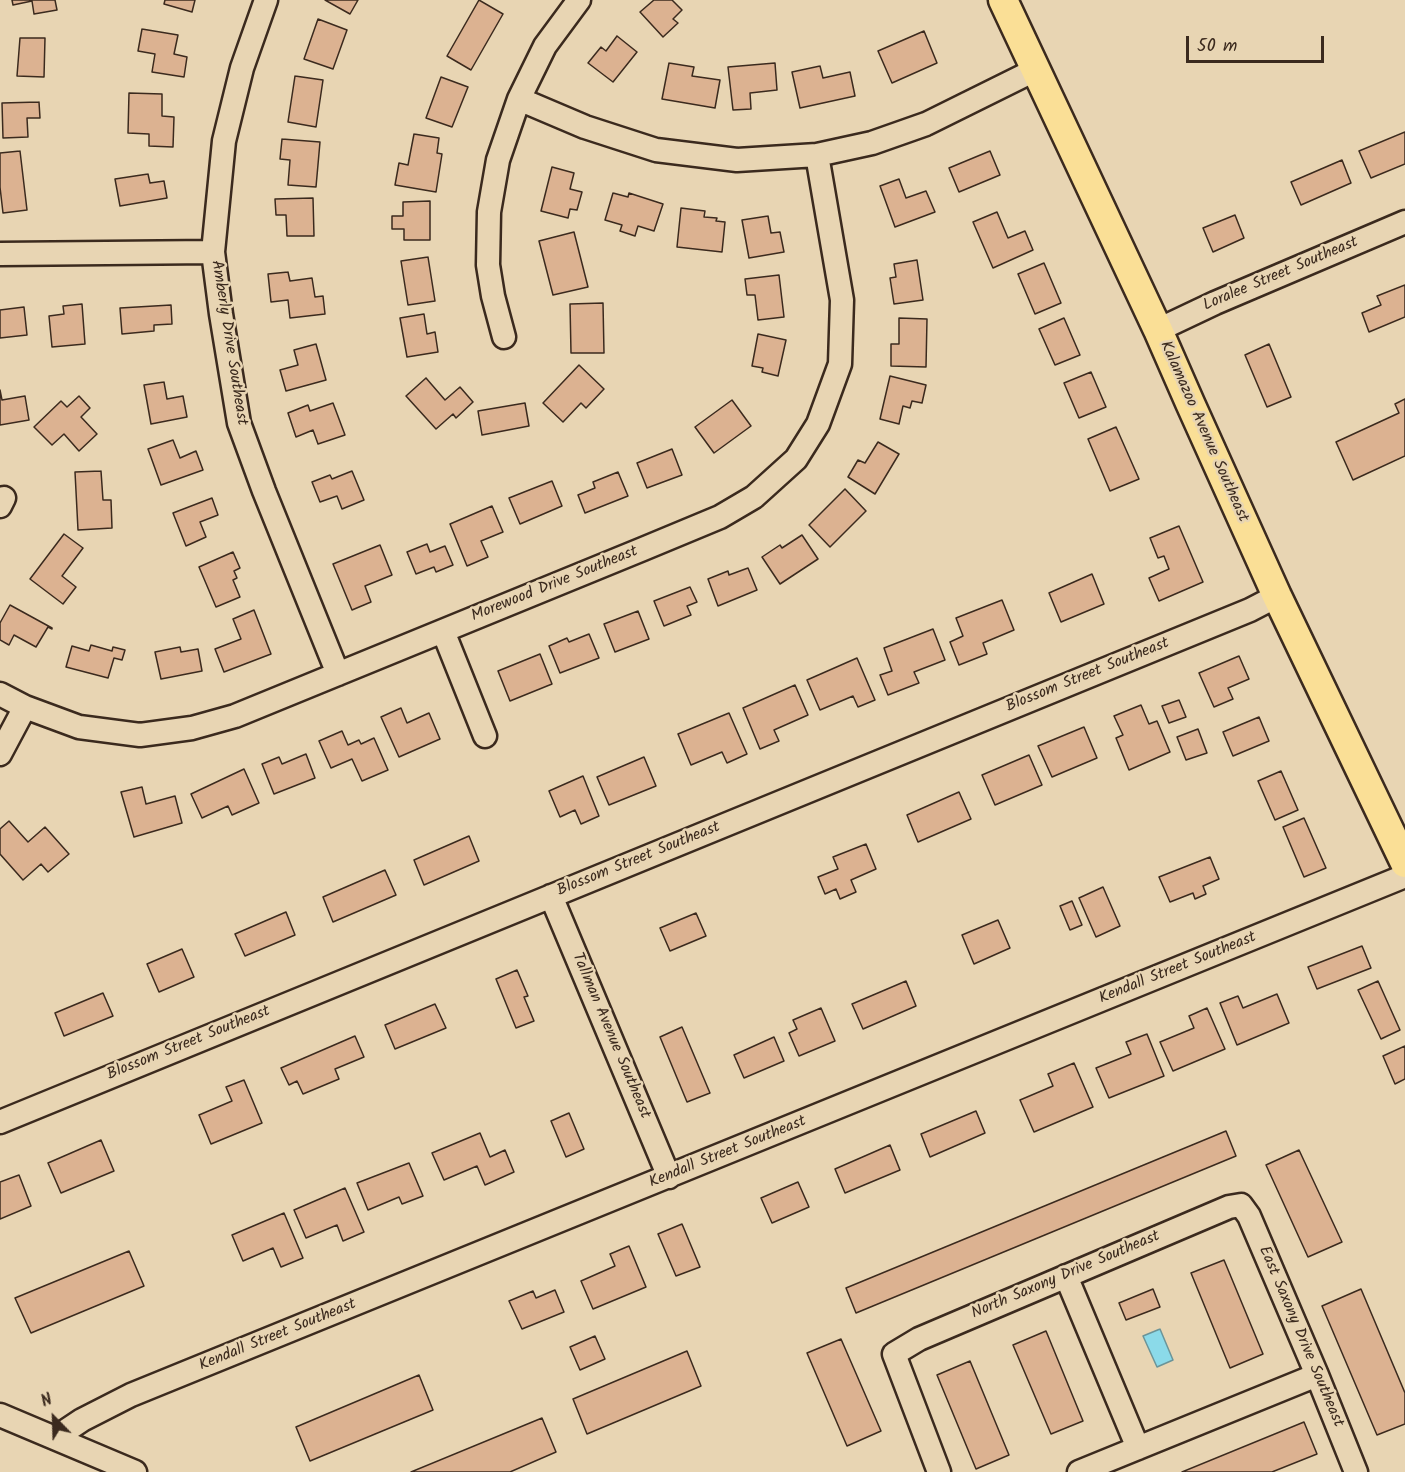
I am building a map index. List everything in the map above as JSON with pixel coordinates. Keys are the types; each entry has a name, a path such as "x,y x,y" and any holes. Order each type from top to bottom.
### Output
{"main road":[{"name":"Kalamazoo Avenue Southeast","path":"1003,0 1158,330 1277,596 1404,861"}],"street":[{"name":"Amberly Drive Southeast","path":"266,0 242,68 224,141 213,252 239,423 338,674"},
{"path":"504,337 493,296 488,265 489,212 498,160 519,99 545,46 579,0"},
{"path":"519,99 585,127 656,150 737,160 817,155 872,143 926,124 1035,70"},
{"name":"Morewood Drive Southeast","path":"0,694 25,707 79,727 140,735 192,728 235,716 443,631 720,517 754,497 796,459 818,424 840,364 842,300 817,155"},
{"name":"Loralee Street Southeast","path":"1158,330 1215,303 1405,222"},
{"path":"0,254 213,252"},
{"name":"Blossom Street Southeast","path":"0,1122 1277,596"},
{"path":"443,631 485,736"},
{"path":"0,754 25,707"},
{"name":"Kendall Street Southeast","path":"55,1438 82,1420 131,1395 669,1177 1404,861"},
{"name":"Tallman Avenue Southeast","path":"551,896 669,1177"},
{"name":"North Saxony Drive Southeast","path":"939,1472 894,1354 919,1339 1229,1207 1240,1205"},
{"name":"East Saxony Drive Southeast","path":"1240,1205 1250,1215 1356,1472"},
{"path":"1066,1276 1138,1448"},
{"path":"1078,1472 1317,1375"},
{"path":"0,1415 135,1472"}],"water":[{"path":"1160,1329 1173,1360 1157,1367 1143,1336"}],"building":[{"path":"12,0 55,0 57,10 34,14 32,1 13,5"},
{"path":"165,0 195,0 192,12 164,4"},
{"path":"325,0 358,0 350,14"},
{"path":"479,0 503,14 471,70 447,56"},
{"path":"654,0 672,0 682,10 673,19 678,23 663,37 640,12"},
{"path":"318,19 347,30 333,69 304,59"},
{"path":"142,29 178,35 174,54 187,57 184,77 152,72 155,54 138,51"},
{"path":"924,31 937,63 892,83 878,51"},
{"path":"617,36 637,52 613,82 588,63 601,47 606,51"},
{"path":"20,38 45,38 44,77 17,76"},
{"path":"669,63 694,67 692,76 720,80 715,108 662,99"},
{"path":"775,63 777,90 750,93 751,109 733,110 728,67"},
{"path":"820,66 823,78 850,72 855,96 800,108 792,72"},
{"path":"295,76 323,80 316,127 288,122"},
{"path":"441,77 468,87 452,127 426,118"},
{"path":"129,93 162,94 162,116 174,117 173,147 149,146 149,134 128,133"},
{"path":"39,102 40,118 27,118 28,137 3,138 2,103"},
{"path":"1405,132 1405,164 1371,178 1359,151"},
{"path":"414,134 439,138 437,153 442,154 436,192 395,185 399,163 408,165"},
{"path":"282,139 320,142 316,187 288,185 290,160 280,159"},
{"path":"20,151 27,210 3,213 0,153"},
{"path":"990,151 1000,175 959,192 949,168"},
{"path":"1342,160 1351,183 1301,205 1291,182"},
{"path":"552,167 574,173 570,189 582,192 577,210 570,209 568,218 541,211"},
{"path":"148,174 150,183 164,181 167,198 120,206 115,179"},
{"path":"899,179 906,198 926,191 935,212 895,227 880,186"},
{"path":"613,193 628,197 629,193 663,204 654,231 638,226 635,236 620,231 622,225 605,220"},
{"path":"313,198 314,236 287,236 286,215 276,215 275,199"},
{"path":"430,201 430,240 404,240 404,229 392,229 392,216 403,216 403,202"},
{"path":"681,208 705,211 704,217 717,218 716,221 725,222 722,252 677,247"},
{"path":"997,212 1008,238 1025,231 1033,250 993,268 973,222"},
{"path":"1235,215 1244,238 1213,252 1203,228"},
{"path":"768,216 771,233 780,232 784,252 749,258 742,220"},
{"path":"574,232 588,287 553,295 539,241"},
{"path":"428,257 435,301 408,305 401,261"},
{"path":"917,260 923,300 894,304 890,278 896,277 894,264"},
{"path":"1044,263 1061,303 1035,314 1018,274"},
{"path":"288,272 290,281 312,278 315,297 323,296 325,314 290,318 288,300 271,302 268,274"},
{"path":"779,275 784,317 758,320 755,295 747,295 745,279"},
{"path":"1405,285 1405,317 1369,332 1362,313 1381,305 1377,296"},
{"path":"603,303 604,353 571,353 570,304"},
{"path":"82,304 85,344 52,347 49,316 64,314 63,306"},
{"path":"171,305 172,324 154,325 154,331 122,334 120,308"},
{"path":"24,307 27,335 0,338 0,310"},
{"path":"424,314 427,334 435,332 438,352 407,357 400,318"},
{"path":"899,318 927,319 926,367 891,366 891,344 899,344"},
{"path":"1064,318 1080,355 1055,365 1039,329"},
{"path":"758,334 786,340 778,376 762,372 763,368 752,366"},
{"path":"316,344 326,380 286,391 280,370 298,365 294,350"},
{"path":"1269,344 1291,397 1267,407 1245,355"},
{"path":"579,365 604,389 586,408 581,403 563,422 543,403"},
{"path":"1091,372 1106,407 1079,418 1064,383"},
{"path":"890,376 926,385 922,403 912,401 910,408 903,406 899,424 880,419"},
{"path":"426,378 445,400 460,387 473,402 456,418 453,414 436,429 406,396"},
{"path":"164,382 167,399 183,396 187,417 151,424 144,385"},
{"path":"0,390 2,400 25,396 29,420 0,425"},
{"path":"79,396 90,408 81,417 97,434 79,451 64,434 52,445 34,427 61,401 67,407"},
{"path":"1405,399 1405,456 1353,480 1336,442 1399,413 1395,404"},
{"path":"732,400 751,426 714,453 695,427"},
{"path":"333,403 345,435 318,444 313,430 296,437 288,413 308,405 310,411"},
{"path":"525,403 529,426 482,435 478,411"},
{"path":"1116,427 1139,479 1110,491 1088,439"},
{"path":"173,440 180,458 196,451 203,470 161,485 148,449"},
{"path":"878,442 899,454 875,494 848,477 858,460 865,463"},
{"path":"672,449 682,475 647,488 637,463"},
{"path":"101,471 103,500 111,500 112,528 78,530 75,472"},
{"path":"352,471 364,500 342,509 337,496 320,502 312,482 330,475 332,479"},
{"path":"618,472 628,496 585,513 578,495 595,488 593,482"},
{"path":"552,481 562,506 520,524 509,498"},
{"path":"845,489 866,511 830,547 809,525"},
{"path":"212,498 218,515 200,522 206,537 186,546 173,513"},
{"path":"492,506 503,532 481,541 488,557 467,566 450,524"},
{"path":"1179,526 1203,582 1159,601 1149,578 1169,569 1164,556 1158,558 1150,538"},
{"path":"64,534 83,548 62,576 76,587 63,604 30,579"},
{"path":"802,535 818,559 780,584 762,557 780,545 782,548"},
{"path":"427,544 430,552 445,546 453,565 436,572 434,567 416,574 407,552"},
{"path":"380,545 392,575 365,586 371,602 352,610 333,564"},
{"path":"233,552 240,568 234,571 237,578 233,580 240,597 216,607 199,567"},
{"path":"748,568 757,590 718,606 708,579 728,571 729,575"},
{"path":"1092,574 1104,604 1061,622 1049,593"},
{"path":"690,587 697,602 687,606 691,615 664,626 654,601"},
{"path":"1002,600 1014,630 983,643 987,654 959,665 950,642 963,636 956,618"},
{"path":"10,605 52,628 48,627 36,647 14,635 9,645 0,640 0,623"},
{"path":"254,610 271,654 224,672 215,649 241,639 233,619"},
{"path":"638,611 649,639 615,652 604,624"},
{"path":"933,629 945,660 914,672 919,683 888,695 880,675 892,671 884,648"},
{"path":"589,634 599,658 560,673 549,646 567,638 569,642"},
{"path":"91,645 112,651 113,647 125,650 122,660 114,658 108,678 66,667 72,646 89,651"},
{"path":"180,647 181,652 198,649 202,671 161,679 155,652"},
{"path":"540,654 552,684 510,701 498,671"},
{"path":"1239,656 1249,679 1228,688 1233,699 1214,707 1199,673"},
{"path":"857,658 875,700 858,707 853,696 820,710 807,680"},
{"path":"795,685 808,715 774,730 779,741 760,749 743,708"},
{"path":"1179,700 1186,717 1169,723 1162,706"},
{"path":"1141,705 1149,724 1157,721 1170,752 1129,770 1116,738 1123,735 1114,716"},
{"path":"401,708 407,723 429,713 440,739 399,757 381,717"},
{"path":"729,713 747,754 727,763 722,752 691,765 678,734"},
{"path":"1259,717 1269,741 1233,756 1223,732"},
{"path":"1084,727 1097,758 1052,777 1038,746"},
{"path":"1198,729 1207,753 1186,760 1177,737"},
{"path":"342,731 348,745 359,740 361,744 374,738 388,770 362,781 352,759 331,768 319,741"},
{"path":"306,754 315,778 274,794 262,764 279,757 282,764"},
{"path":"1029,755 1042,785 995,805 982,775"},
{"path":"644,757 656,786 609,805 597,777"},
{"path":"244,769 259,803 232,815 228,806 202,818 191,794"},
{"path":"1281,771 1298,810 1275,820 1258,781"},
{"path":"583,776 599,816 581,824 575,810 560,817 549,791"},
{"path":"142,787 146,804 175,796 182,823 134,837 121,792"},
{"path":"959,792 971,819 918,842 907,815"},
{"path":"1304,818 1326,868 1304,877 1283,827"},
{"path":"9,821 28,842 45,827 69,854 48,872 41,864 23,880 0,854 0,829"},
{"path":"469,836 479,861 424,885 414,860"},
{"path":"866,844 876,869 851,880 856,892 840,899 836,889 825,894 818,877 838,869 833,857"},
{"path":"1210,857 1219,879 1203,886 1206,894 1195,899 1193,893 1170,902 1159,877"},
{"path":"385,870 396,895 333,922 323,897"},
{"path":"1103,887 1120,926 1096,937 1079,898"},
{"path":"1072,901 1082,925 1070,930 1060,906"},
{"path":"286,912 295,935 245,956 235,934"},
{"path":"696,913 706,936 670,951 660,928"},
{"path":"998,920 1010,948 974,964 962,935"},
{"path":"1362,946 1371,968 1317,989 1308,967"},
{"path":"182,949 194,977 159,992 147,964"},
{"path":"517,970 528,996 524,997 534,1021 516,1028 496,979"},
{"path":"906,981 916,1006 863,1029 852,1004"},
{"path":"1378,981 1400,1030 1381,1039 1358,990"},
{"path":"103,993 113,1016 64,1036 55,1013"},
{"path":"1277,994 1289,1023 1237,1045 1220,1003 1238,996 1243,1008"},
{"path":"435,1004 446,1028 395,1049 385,1025"},
{"path":"821,1008 835,1041 799,1056 789,1033 797,1029 793,1020"},
{"path":"1207,1008 1225,1049 1173,1071 1160,1042 1194,1028 1189,1016"},
{"path":"682,1027 710,1093 687,1102 660,1037"},
{"path":"1147,1034 1164,1076 1109,1098 1096,1068 1131,1054 1126,1042"},
{"path":"355,1036 364,1057 335,1069 339,1079 303,1094 297,1081 289,1085 281,1068"},
{"path":"774,1037 784,1061 744,1078 734,1055"},
{"path":"1405,1046 1405,1079 1395,1084 1383,1056"},
{"path":"1074,1063 1093,1107 1034,1132 1020,1100 1053,1086 1048,1074"},
{"path":"244,1080 262,1123 211,1144 199,1115 232,1101 226,1087"},
{"path":"976,1111 985,1133 930,1157 921,1134"},
{"path":"569,1113 584,1149 566,1157 551,1121"},
{"path":"1226,1131 1236,1156 856,1313 846,1288"},
{"path":"480,1133 490,1157 505,1150 514,1172 485,1185 477,1166 444,1180 432,1153"},
{"path":"101,1140 114,1171 61,1193 48,1163"},
{"path":"890,1145 900,1170 845,1193 835,1169"},
{"path":"1299,1150 1342,1242 1308,1257 1266,1165"},
{"path":"409,1163 423,1196 402,1204 399,1197 368,1210 357,1183"},
{"path":"19,1175 31,1206 0,1219 0,1182"},
{"path":"798,1182 809,1207 772,1223 761,1198"},
{"path":"345,1188 364,1232 343,1241 337,1225 306,1238 294,1210"},
{"path":"284,1213 303,1258 281,1267 273,1248 243,1261 232,1235"},
{"path":"682,1224 700,1267 676,1276 658,1234"},
{"path":"629,1246 646,1287 593,1309 581,1281 615,1266 610,1254"},
{"path":"129,1251 144,1286 31,1333 15,1298"},
{"path":"1224,1260 1263,1354 1230,1368 1191,1273"},
{"path":"1153,1289 1160,1307 1126,1320 1119,1303"},
{"path":"1361,1289 1405,1393 1405,1424 1377,1435 1322,1306"},
{"path":"555,1290 564,1312 522,1329 509,1301 533,1291 536,1298"},
{"path":"1046,1331 1083,1421 1051,1434 1013,1345"},
{"path":"595,1336 605,1359 580,1370 570,1347"},
{"path":"841,1339 881,1431 847,1446 807,1353"},
{"path":"687,1351 701,1386 587,1434 573,1399"},
{"path":"970,1361 1009,1455 976,1469 937,1375"},
{"path":"419,1375 433,1410 310,1461 296,1427"},
{"path":"542,1418 556,1452 510,1472 411,1472"},
{"path":"1304,1422 1317,1454 1272,1472 1182,1472"}]}
